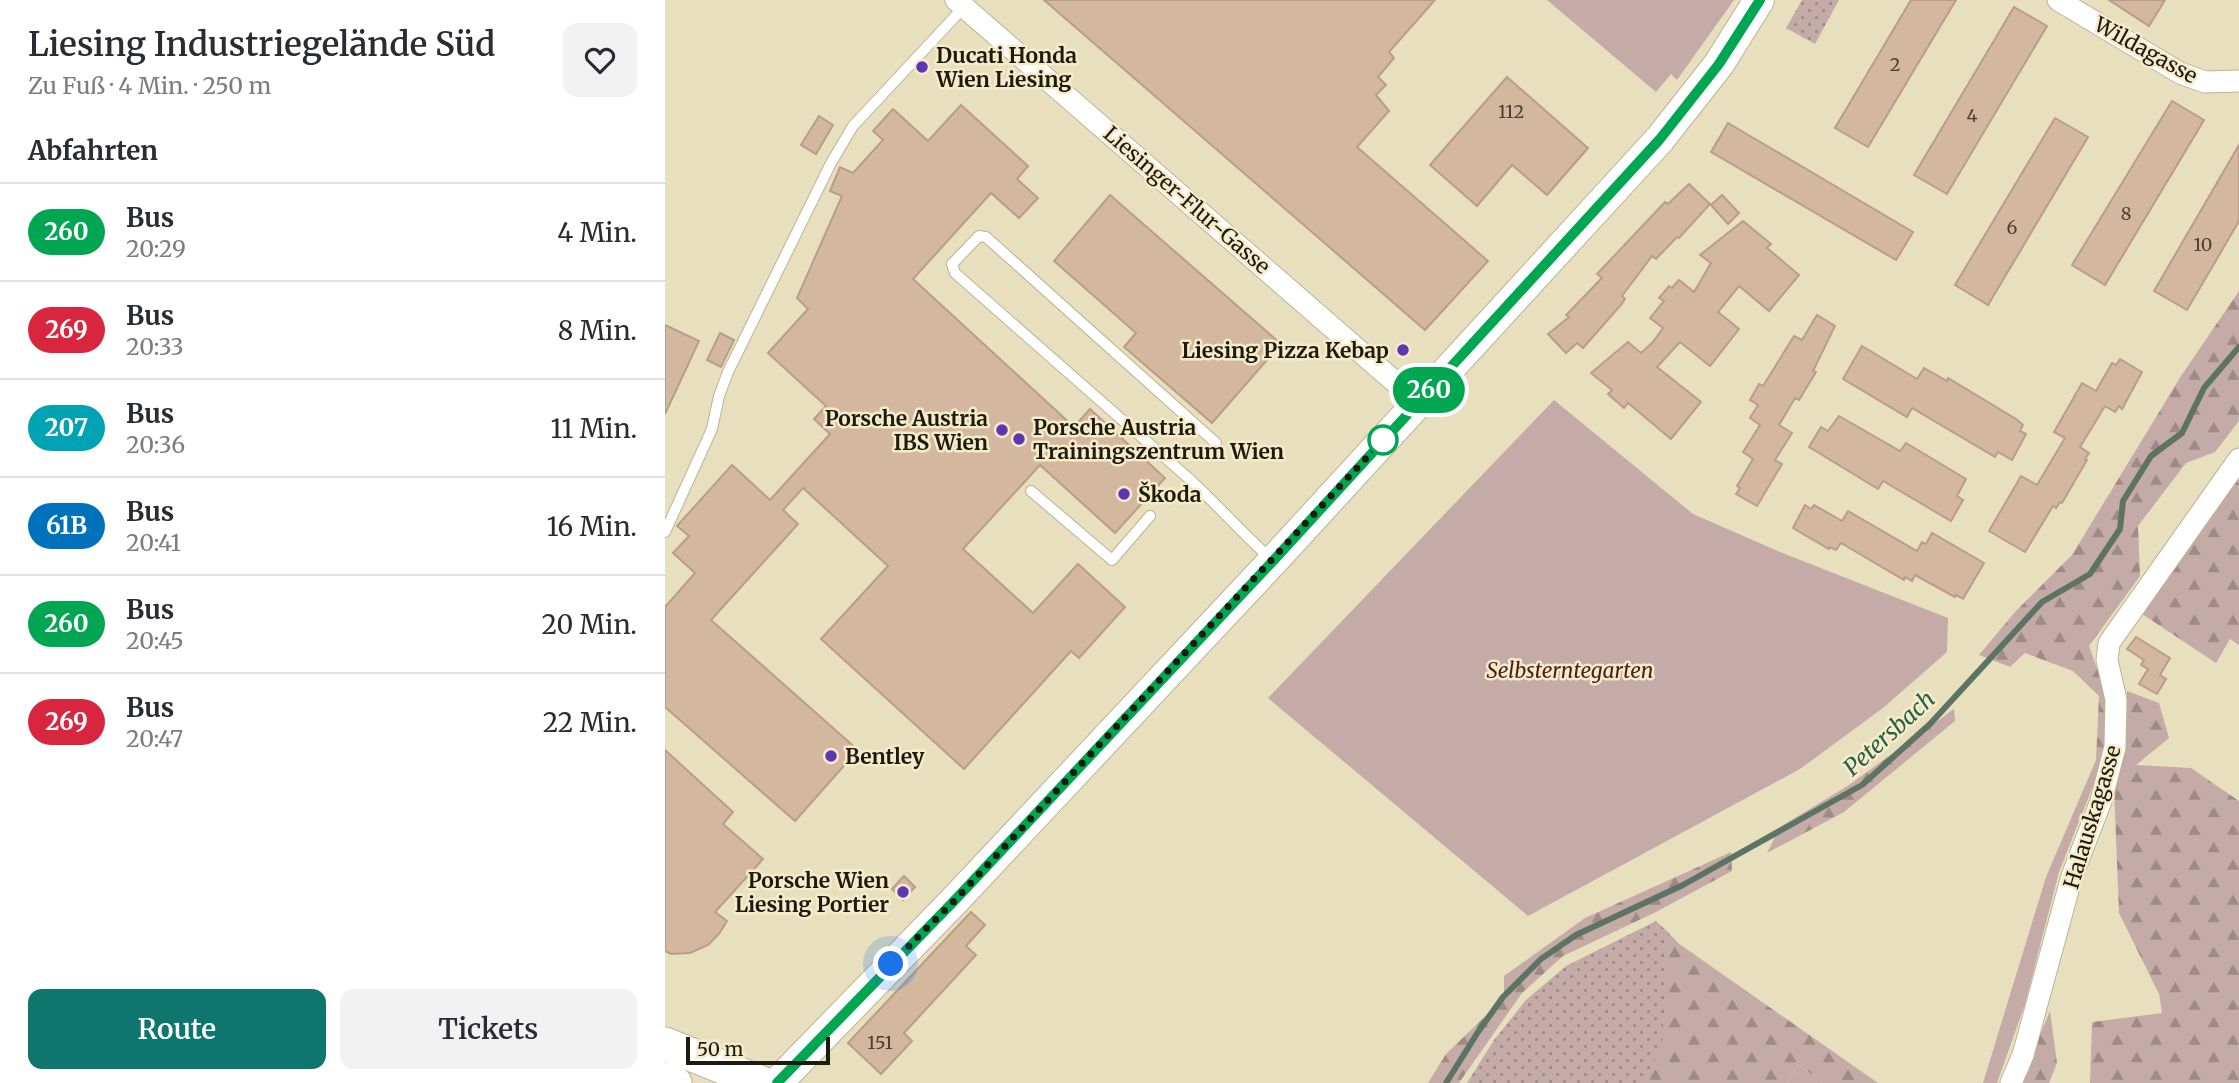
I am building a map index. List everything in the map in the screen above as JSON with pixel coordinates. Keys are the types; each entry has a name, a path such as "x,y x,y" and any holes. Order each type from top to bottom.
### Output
{"main road":[{"path":"777,1083 955,900 1273,561 1660,139 1719,64 1759,0"},
{"path":"665,1044 762,1083"},
{"path":"665,1079 675,1083"}],"street":[{"name":"Wildagasse","path":"2058,0 2180,73 2205,82 2239,81"},
{"name":"Liesinger-Flur-Gasse","path":"960,3 1418,401"},
{"name":"Halauskagasse","path":"2011,1083 2023,1055 2072,876 2101,801 2115,747 2116,700 2107,660 2109,643 2239,459"}],"lane":[{"path":"665,532 712,429 719,396 729,372 831,163 853,126 960,3"},
{"path":"1216,443 986,237 979,236 952,264 955,273 1186,476 1224,511 1235,527 1273,561"},
{"path":"1031,491 1112,560 1150,516"}],"green space":[{"path":"1547,0 1734,0 1677,80 1671,74 1656,92"},
{"path":"1802,0 1839,0 1815,44 1786,28"},
{"path":"2239,291 2239,421 2215,452 2186,463 2138,526 2140,576 2089,646 2107,697 2110,743 2096,760 2099,696 2073,671 2025,653 2010,667 1979,655 2015,612 2072,555 2181,376"},
{"name":"Selbsterntegarten","path":"1554,400 1693,514 1780,552 1948,618 1947,652 1883,708 1800,769 1528,916 1268,698"},
{"path":"2239,476 2239,645 2230,639 2216,663 2142,614"},
{"path":"2127,691 2159,703 2169,738 2136,765 2191,768 2239,801 2239,1083 2090,1083 2092,1022 2162,1013 2159,994 2119,913 2114,788 2124,743"},
{"path":"1954,709 1955,721 1844,812 1767,853 1780,827 1849,785"},
{"path":"2110,743 2059,872 2025,1004 1997,1083 1983,1083 2046,877 2096,760"},
{"path":"1731,852 1732,871 1654,913 1563,956 1522,993 1459,1083 1428,1083 1446,1054 1504,998 1504,976 1585,918"},
{"path":"1656,921 1669,933 1662,1044 1645,1083 1467,1083 1494,1040 1526,1000 1566,966"},
{"path":"1669,933 1678,943 1878,1083 1823,1083 1798,1064 1787,1083 1620,1083 1630,978"},
{"path":"2050,1011 2057,1063 2049,1083 2020,1083"},
{"path":"1798,1064 1823,1083 1787,1083"}],"building":[{"path":"1044,0 1435,0 1389,52 1394,58 1378,77 1386,85 1376,95 1389,111 1357,147 1488,261 1425,330"},
{"path":"1911,0 1956,0 1868,147 1835,128"},
{"path":"2109,0 2165,0 2149,26"},
{"path":"2014,7 2047,26 1947,194 1914,175"},
{"path":"1507,77 1588,148 1547,195 1512,165 1477,206 1430,165"},
{"path":"2172,101 2204,120 2105,285 2072,265"},
{"path":"961,105 1028,166 1017,179 1038,198 1019,218 991,193 913,279 1074,427 1090,409 1165,478 1115,533 1040,465 963,549 1033,613 1078,564 1125,607 1079,658 1071,651 964,769 821,639 888,566 803,488 783,510 798,524 711,620 858,750 795,821 665,707 665,607 695,573 673,553 689,536 677,526 732,465 770,500 830,434 814,419 826,406 768,353 808,309 797,298 842,196 830,191 840,167 853,173 883,140 873,131 893,109 928,141"},
{"path":"819,116 833,125 816,154 801,145"},
{"path":"2055,118 2088,137 1988,305 1955,285"},
{"path":"1728,123 1913,232 1896,260 1711,152"},
{"path":"2239,145 2239,221 2187,310 2154,291"},
{"path":"1689,184 1710,204 1656,259 1652,256 1622,296 1625,299 1621,305 1583,348 1577,343 1566,353 1548,334 1569,317 1566,315 1602,278 1597,274 1665,202 1668,204"},
{"path":"1110,195 1281,344 1212,423 1124,347 1136,333 1054,261"},
{"path":"1722,195 1739,213 1728,224 1711,205"},
{"path":"1743,221 1771,244 1767,248 1799,275 1769,311 1739,286 1718,312 1739,329 1710,366 1680,342 1657,367 1701,402 1671,439 1628,403 1624,408 1608,394 1612,390 1591,373 1628,342 1641,353 1653,342 1663,328 1650,318 1664,301 1659,298 1669,286 1672,288 1679,280 1694,292 1711,263 1700,255"},
{"path":"1817,315 1835,326 1813,371 1816,372 1799,400 1795,398 1779,425 1792,433 1775,460 1782,464 1757,506 1736,494 1740,488 1737,486 1753,459 1743,452 1760,425 1750,418 1758,405 1750,400 1759,384 1763,386 1794,336 1802,340"},
{"path":"665,325 699,341 665,414"},
{"path":"720,333 734,340 721,367 707,360"},
{"path":"1862,346 1917,379 1924,368 1947,381 1948,378 2016,419 2023,425 2020,431 2026,434 2012,460 1998,452 1995,457 1912,408 1907,417 1843,379"},
{"path":"2120,359 2142,372 2122,409 2119,406 2115,412 2105,406 2080,447 2089,453 2085,459 2087,460 2062,503 2056,508 2053,506 2025,552 1989,531 2021,476 2037,485 2065,438 2054,432 2082,383 2096,391 2112,363 2116,365"},
{"path":"1839,416 1900,451 1906,443 1966,479 1957,496 1963,500 1951,521 1883,481 1878,489 1809,447 1821,427 1828,431"},
{"path":"1805,505 1811,509 1814,505 1842,521 1848,511 1917,551 1922,542 1926,544 1932,533 1984,563 1963,599 1956,595 1955,597 1915,575 1912,581 1905,577 1904,580 1841,543 1836,550 1830,547 1829,549 1793,528"},
{"path":"2136,637 2170,658 2160,675 2166,679 2157,694 2139,684 2148,669 2141,665 2144,660 2127,649"},
{"path":"665,750 733,812 723,824 763,859 715,912 727,921 719,934 708,945 690,953 671,954 665,951"},
{"name":"Porsche Wien Liesing Portier","path":"904,876 915,887 903,900 892,889"},
{"path":"971,912 985,925 966,946 976,955 904,1033 912,1041 881,1074 848,1043"}],"waterway":[{"name":"Petersbach","path":"1446,1083 1503,997 1541,959 1576,935 1683,885 1862,785 1930,724 2042,602 2090,574 2120,529 2123,501 2151,456 2182,433 2204,388 2239,347"}],"bus line":[{"name":"260","path":"777,1083 955,900 1273,561 1660,139 1719,64 1760,0"}],"place":[{"name":"Ducati Honda Wien Liesing","path":"922,67"},
{"name":"Liesing Pizza Kebap","path":"1403,350"},
{"name":"Porsche Austria IBS Wien","path":"1002,430"},
{"name":"Porsche Austria Trainingszentrum Wien","path":"1019,439"},
{"name":"Škoda","path":"1124,494"},
{"name":"Bentley","path":"831,756"},
{"name":"Porsche Wien Liesing Portier","path":"903,892"}],"route":[{"path":"891,964 955,900 1383,440"}]}
